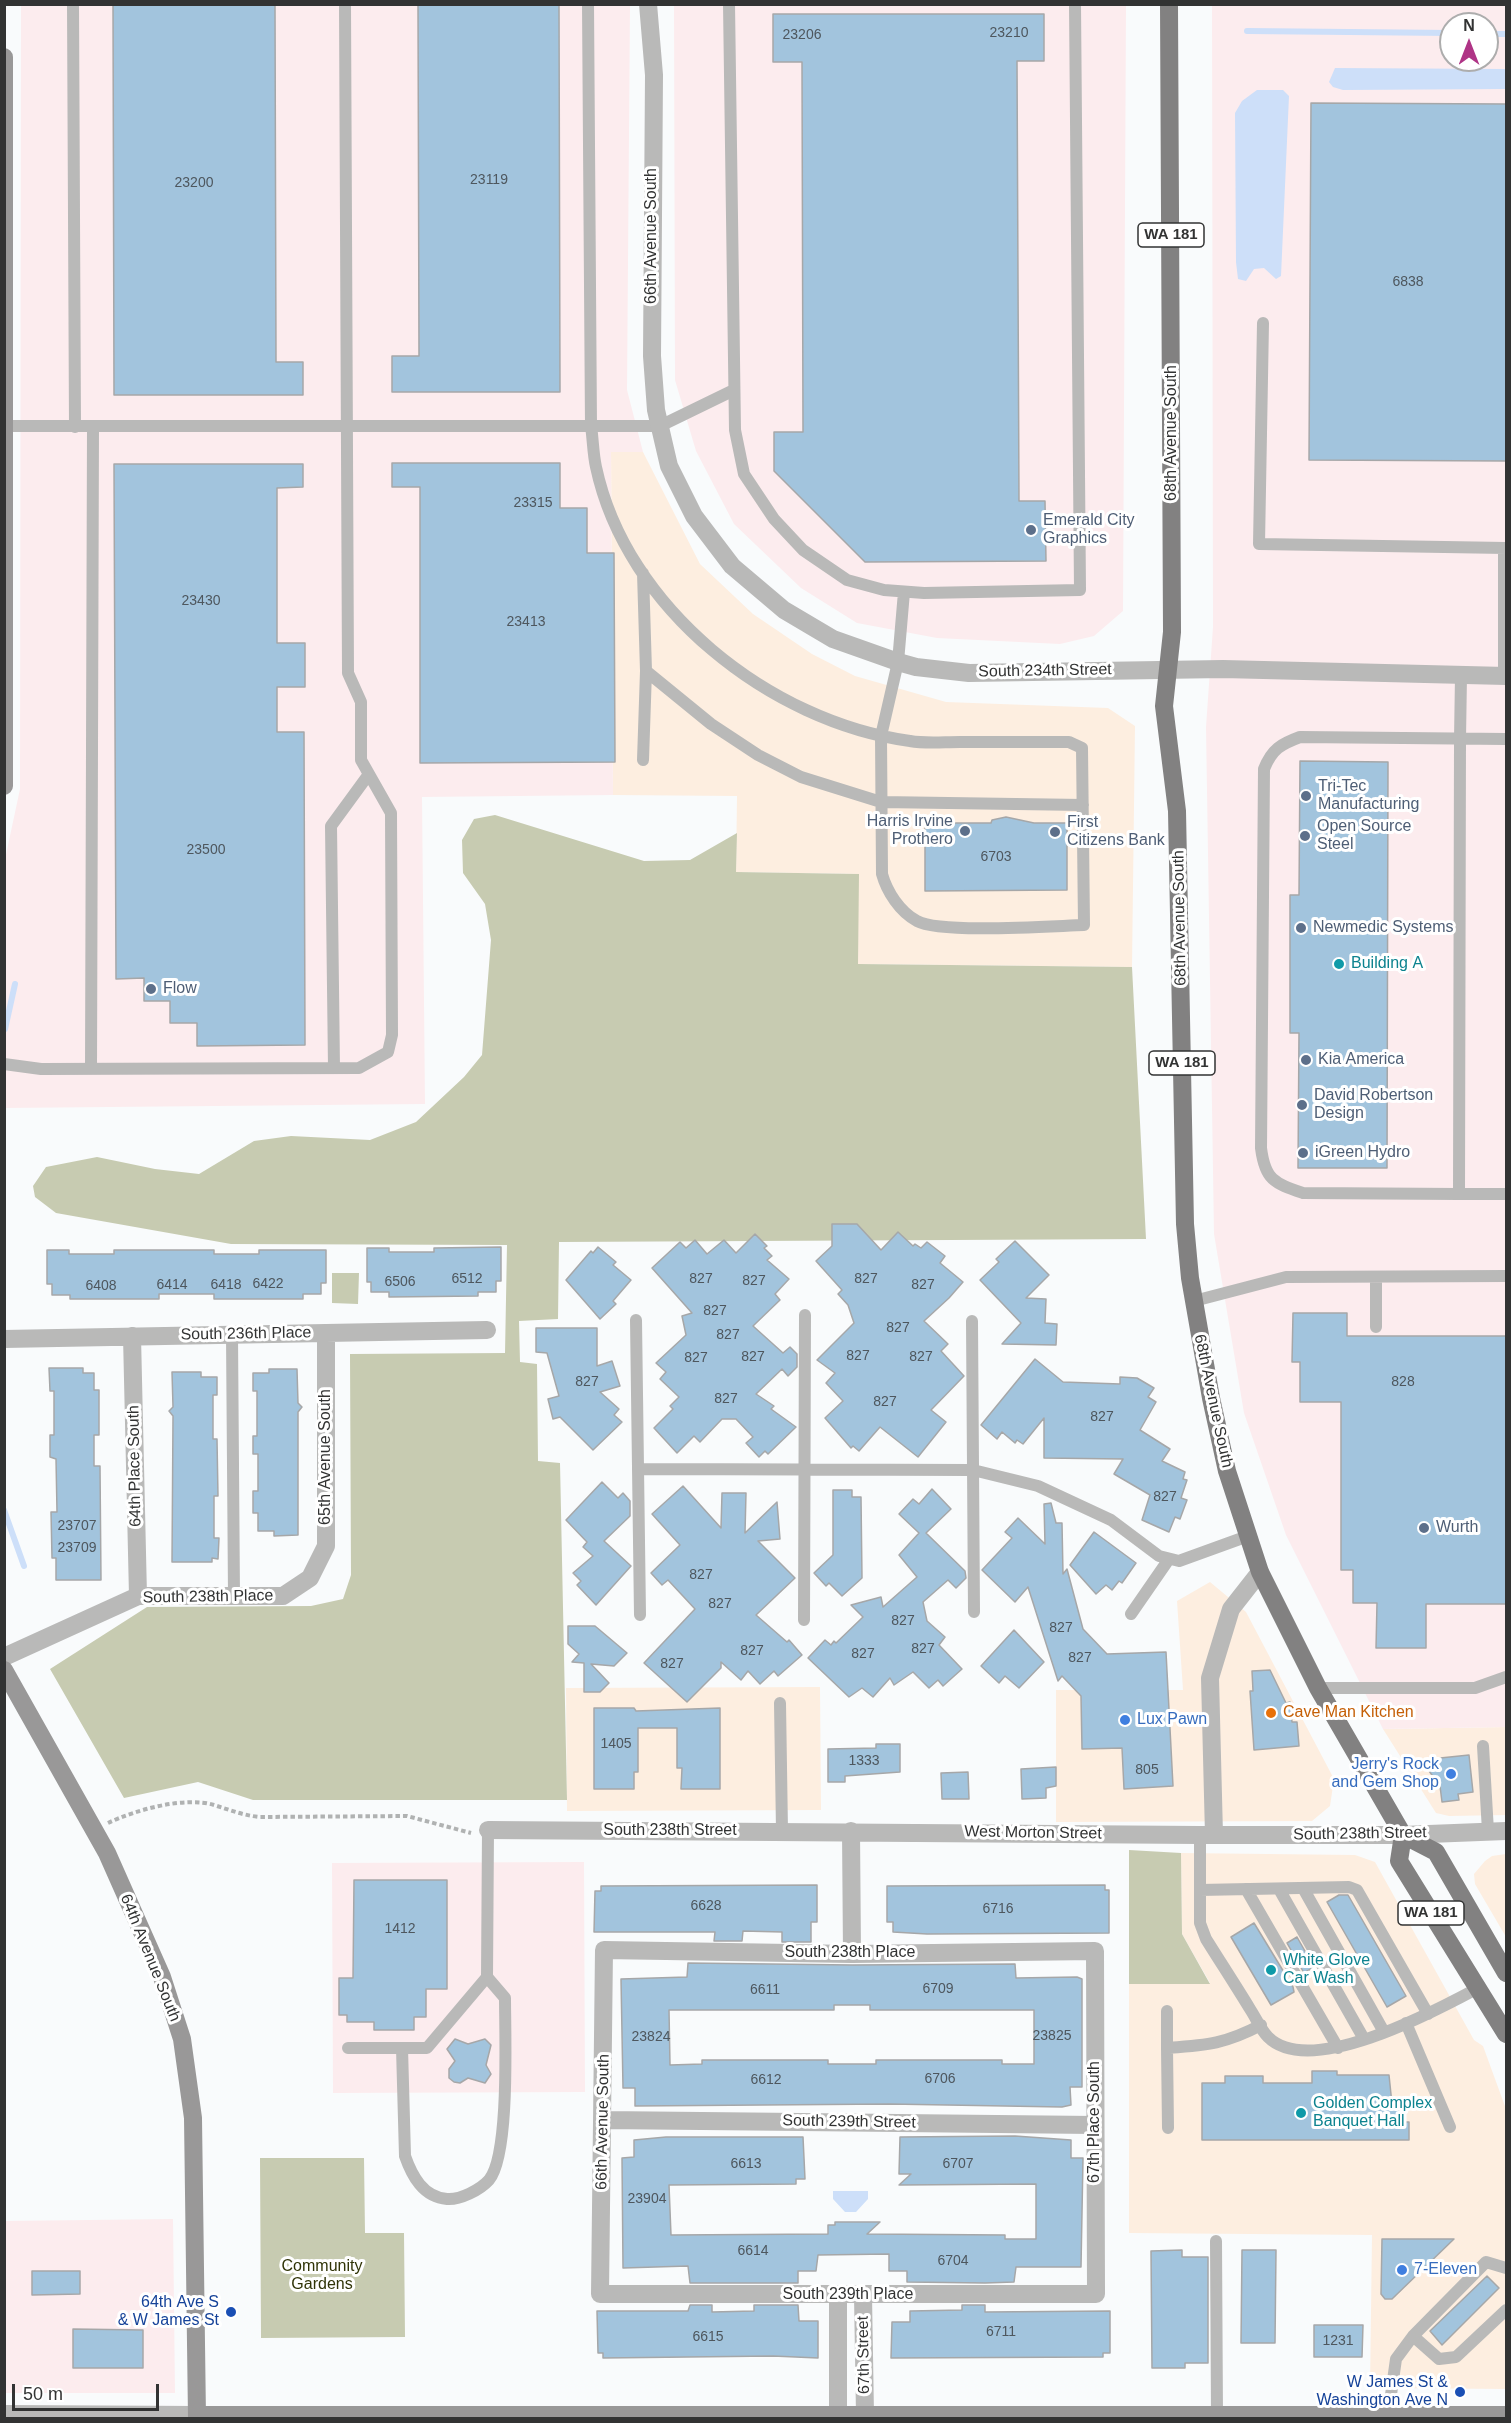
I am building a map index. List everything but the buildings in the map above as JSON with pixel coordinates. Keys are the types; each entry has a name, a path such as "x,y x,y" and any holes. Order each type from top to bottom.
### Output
{"main road":[{"name":"68th Avenue South","path":"1169,4 1173,590 1172,632 1164,706 1177,812 1185,1224 1194,1301 1225,1460 1260,1572"},
{"name":"WA 181","path":"1260,1572 1318,1688 1403,1835 1436,1852 1506,1973"},
{"name":"WA 181","path":"1403,1835 1399,1861 1478,1988"},
{"path":"1478,1988 1506,2034"}],"street":[{"name":"66th Avenue South","path":"648,4 654,75 652,356 660,426 669,466"},
{"path":"4,57 4,786"},
{"name":"South 234th Street","path":"669,466 694,516 732,566 783,610 833,639 898,662 969,673 1168,669 1505,676"},
{"name":"South 236th Place","path":"4,1339 488,1330"},
{"name":"65th Avenue South","path":"310,1578 326,1546 326,1333"},
{"name":"64th Place South","path":"132,1336 138,1596"},
{"path":"1207,1835 1209,1678 1230,1609 1260,1572"},
{"name":"South 238th Place","path":"4,1657 138,1596 283,1596 310,1578"},
{"name":"64th Avenue South","path":"4,1670 94,1829 162,1977 182,2039 194,2118 197,2417"},
{"path":"851,1831 852,1954"},
{"name":"West Morton Street","path":"851,1831 1207,1835"},
{"name":"South 238th Street","path":"488,1834 851,1831"},
{"name":"South 238th Street","path":"1207,1835 1403,1835 1497,1831"},
{"name":"66th Avenue South","path":"600,2294 604,1950"},
{"name":"South 238th Place","path":"604,1950 852,1954 1095,1951"},
{"name":"67th Place South","path":"1095,1951 1096,2294"},
{"name":"South 239th Street","path":"603,2120 1095,2125"},
{"name":"South 239th Place","path":"600,2294 838,2296 1096,2294"},
{"name":"67th Street","path":"863,2295 865,2415"},
{"name":"67th Street","path":"838,2296 838,2415"},
{"path":"4,2414 519,2418 838,2415 1104,2418 1506,2415"}],"lane":[{"path":"73,4 75,427"},
{"path":"4,1064 41,1069 359,1068 388,1052 392,1035 391,813 361,760 361,702 348,673 345,4"},
{"path":"588,4 591,426 596,466 608,505 622,538 664,605 703,642 758,684 813,715 856,730 881,736 911,742 1069,742 1082,748 1084,925 947,927 917,921 888,893 882,874 881,736 898,662 904,592"},
{"path":"729,4 735,430 744,474 774,519 803,550 847,580 884,590 904,592 1080,590 1075,4"},
{"path":"1263,323 1260,544 1505,548 1505,676"},
{"path":"5,426 660,426 734,390"},
{"path":"91,1069 93,427"},
{"path":"643,572 646,671 643,760"},
{"path":"646,671 711,724 758,755 801,777 881,802 1083,805"},
{"path":"1459,1194 1461,676"},
{"path":"1506,739 1300,737 1281,744 1270,753 1264,769 1261,1148 1264,1167 1269,1178 1303,1193 1506,1194"},
{"path":"334,1068 330,826 369,774"},
{"path":"1194,1301 1286,1277 1506,1279"},
{"path":"1376,1277 1376,1327"},
{"path":"804,1620 805,1315"},
{"path":"636,1320 640,1615"},
{"path":"972,1321 974,1612"},
{"path":"232,1335 234,1596"},
{"path":"638,1469 973,1470 1038,1486 1111,1520 1159,1556 1179,1561 1248,1536"},
{"path":"1131,1614 1169,1558"},
{"path":"1318,1688 1475,1688 1506,1677"},
{"path":"780,1703 782,1831"},
{"path":"1483,1746 1497,1831"},
{"path":"348,2048 427,2048 487,1977 488,1834"},
{"path":"1207,1835 1200,1890 1200,1923 1206,1939 1268,2037 1287,2046 1316,2050 1338,2048 1428,2014 1478,1988"},
{"path":"1200,1890 1349,1887 1357,1890 1428,2014"},
{"path":"1303,1888 1384,2032"},
{"path":"1246,1889 1338,2048"},
{"path":"1279,1889 1364,2039"},
{"path":"402,2048 405,2156 410,2172 417,2184 434,2195 448,2199 477,2189 489,2180 498,2157 504,2089 505,1998 487,1977"},
{"path":"1167,2011 1167,2128"},
{"path":"1406,2023 1450,2127"},
{"path":"1167,2048 1215,2045 1233,2040 1261,2025"},
{"path":"1216,2241 1217,2416"},
{"path":"1388,2416 1396,2359 1413,2336 1486,2262 1506,2268"},
{"path":"1413,2336 1439,2359 1456,2357 1506,2310"}],"path":[{"path":"94,1829 140,1810 195,1802 214,1805 238,1815 259,1817 407,1816 488,1834"}],"shaded area":[{"path":"21,5 630,5 627,390 643,452 611,452 613,795 422,797 425,1104 5,1108 4,864 20,789"},
{"path":"674,5 1126,5 1123,611 1094,636 1060,644 937,638 857,623 801,588 734,524 696,451 675,380"},
{"path":"1212,5 1506,5 1506,1727 1383,1729 1286,1535 1244,1413 1214,1234 1206,727 1213,627"},
{"path":"611,452 643,452 700,564 753,614 812,654 855,676 946,702 1108,708 1135,726 1132,967 858,964 858,874 736,872 737,796 613,795"},
{"path":"1210,1582 1246,1612 1334,1779 1330,1806 1312,1821 1056,1822 1056,1690 1183,1690 1177,1601"},
{"path":"820,1687 821,1810 567,1811 566,1688"},
{"path":"1506,1727 1506,1815 1449,1816 1436,1813 1383,1729"},
{"path":"1181,1853 1355,1855 1375,1862 1474,2040 1483,2046 1506,2109 1506,2389 1370,2388 1372,2235 1129,2233 1129,1984 1210,1983 1182,1934"},
{"path":"1506,1854 1506,1937 1475,1884 1474,1874 1492,1856"},
{"path":"584,1862 585,2092 333,2093 332,1863"},
{"path":"173,2219 175,2393 5,2393 4,2221"}],"green space":[{"path":"495,815 644,861 690,860 737,833 736,872 859,874 858,964 1132,967 1146,1239 559,1242 558,1319 519,1321 520,1362 537,1364 538,1461 560,1463 567,1800 253,1800 198,1782 124,1798 50,1669 147,1607 311,1606 343,1599 351,1575 350,1354 505,1353 507,1245 231,1244 56,1213 35,1197 33,1186 46,1167 97,1157 155,1169 199,1174 254,1141 291,1136 370,1140 416,1122 464,1077 482,1055 491,940 485,904 463,873 462,840 474,819"},
{"path":"332,1273 359,1273 358,1304 332,1303"},
{"path":"1129,1850 1181,1853 1182,1934 1210,1984 1129,1984"},
{"name":"Community Gardens","path":"260,2158 364,2158 365,2233 404,2233 405,2337 261,2338"}],"water":[{"path":"1335,68 1439,69 1439,72 1499,72 1499,69 1506,69 1506,89 1343,90 1333,87 1329,82"},
{"path":"1257,90 1283,90 1289,96 1281,276 1276,279 1264,268 1254,269 1246,281 1238,279 1236,262 1235,113 1242,101"},
{"path":"833,2191 868,2191 868,2199 856,2212 845,2212 833,2199"}],"waterway":[{"path":"1247,31 1439,33"},
{"path":"1499,34 1506,34"},
{"path":"5,1029 15,984"},
{"path":"4,1510 24,1566"}],"place":[{"name":"Emerald City Graphics","path":"1031,530"},
{"name":"Tri-Tec Manufacturing","path":"1306,796"},
{"name":"Harris Irvine Prothero","path":"965,831"},
{"name":"First Citizens Bank","path":"1055,832"},
{"name":"Open Source Steel","path":"1305,836"},
{"name":"Newmedic Systems","path":"1301,928"},
{"name":"Building A","path":"1339,964"},
{"name":"Flow","path":"151,989"},
{"name":"Kia America","path":"1306,1060"},
{"name":"David Robertson Design","path":"1302,1105"},
{"name":"iGreen Hydro","path":"1303,1153"},
{"name":"Wurth","path":"1424,1528"},
{"name":"Cave Man Kitchen","path":"1271,1713"},
{"name":"Lux Pawn","path":"1125,1720"},
{"name":"Jerry's Rock and Gem Shop","path":"1451,1774"},
{"name":"White Glove Car Wash","path":"1271,1970"},
{"name":"Golden Complex Banquet Hall","path":"1301,2113"},
{"name":"7-Eleven","path":"1402,2270"},
{"name":"64th Ave S & W James St","path":"231,2312"},
{"name":"W James St & Washington Ave N","path":"1460,2392"}]}
